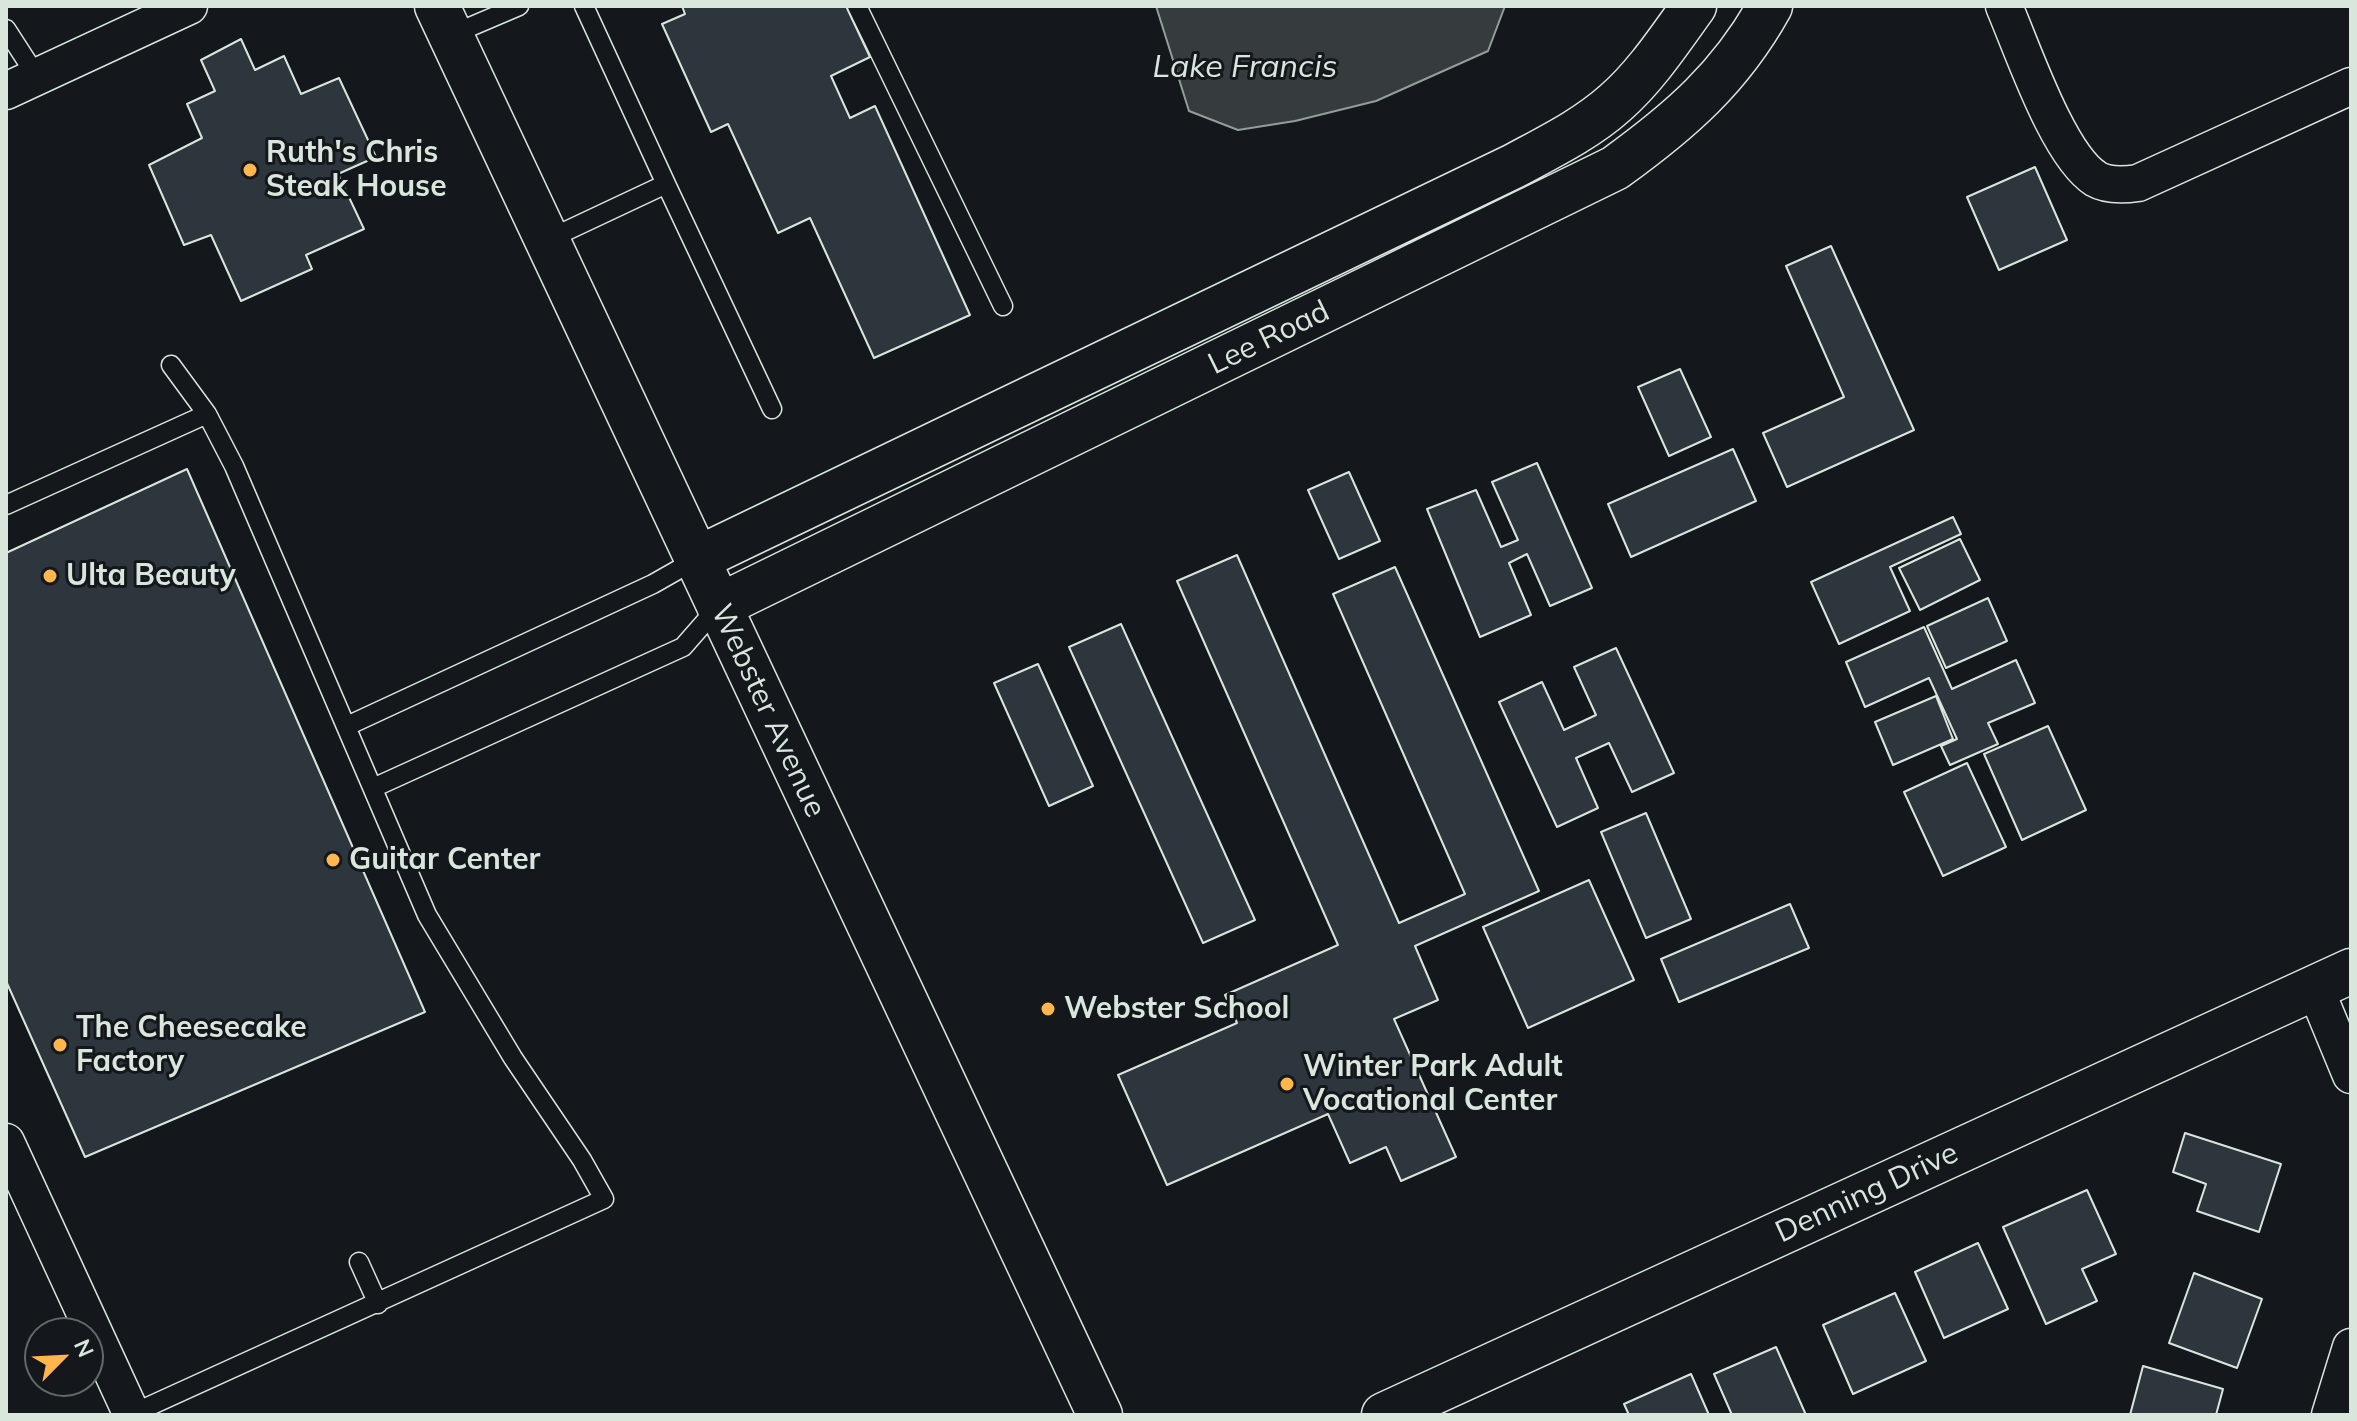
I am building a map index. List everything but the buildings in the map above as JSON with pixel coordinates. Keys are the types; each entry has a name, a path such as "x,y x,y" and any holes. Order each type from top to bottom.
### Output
{"street":[{"path":"21,84 189,6"},
{"name":"Lee Road","path":"697,559 1566,138 1615,103 1664,48 1694,6"},
{"name":"Lee Road","path":"719,606 1615,168 1669,130 1710,90 1770,6"},
{"path":"2004,6 2061,139 2077,164 2098,181 2120,185 2138,183 2351,86"},
{"name":"Webster Avenue","path":"444,21 1100,1415"},
{"path":"1323,258 1344,301"},
{"path":"2333,980 2351,1075"},
{"name":"Denning Drive","path":"1384,1415 2333,980"},
{"path":"9,1155 132,1415"},
{"path":"2330,1415 2351,1347"}],"lane":[{"path":"444,21 519,6"},
{"path":"584,6 772,409"},
{"path":"857,6 1003,306"},
{"path":"6,29 21,84"},
{"path":"547,240 666,184"},
{"path":"132,1415 604,1199 582,1160 513,1058 427,915 234,466 207,414 171,365"},
{"path":"6,505 207,414"},
{"path":"347,726 653,584 697,559"},
{"path":"373,788 683,647 719,606"},
{"path":"359,1262 378,1304"}],"water":[{"name":"Lake Francis","path":"1156,6 1505,6 1488,51 1376,101 1295,121 1238,130 1189,111"}],"place":[{"name":"Ruth's Chris Steak House","path":"250,170"},
{"name":"Ulta Beauty","path":"50,576"},
{"name":"Guitar Center","path":"333,860"},
{"name":"Webster School","path":"1048,1009"},
{"name":"The Cheesecake Factory","path":"60,1045"},
{"name":"Winter Park Adult Vocational Center","path":"1287,1084"}]}
